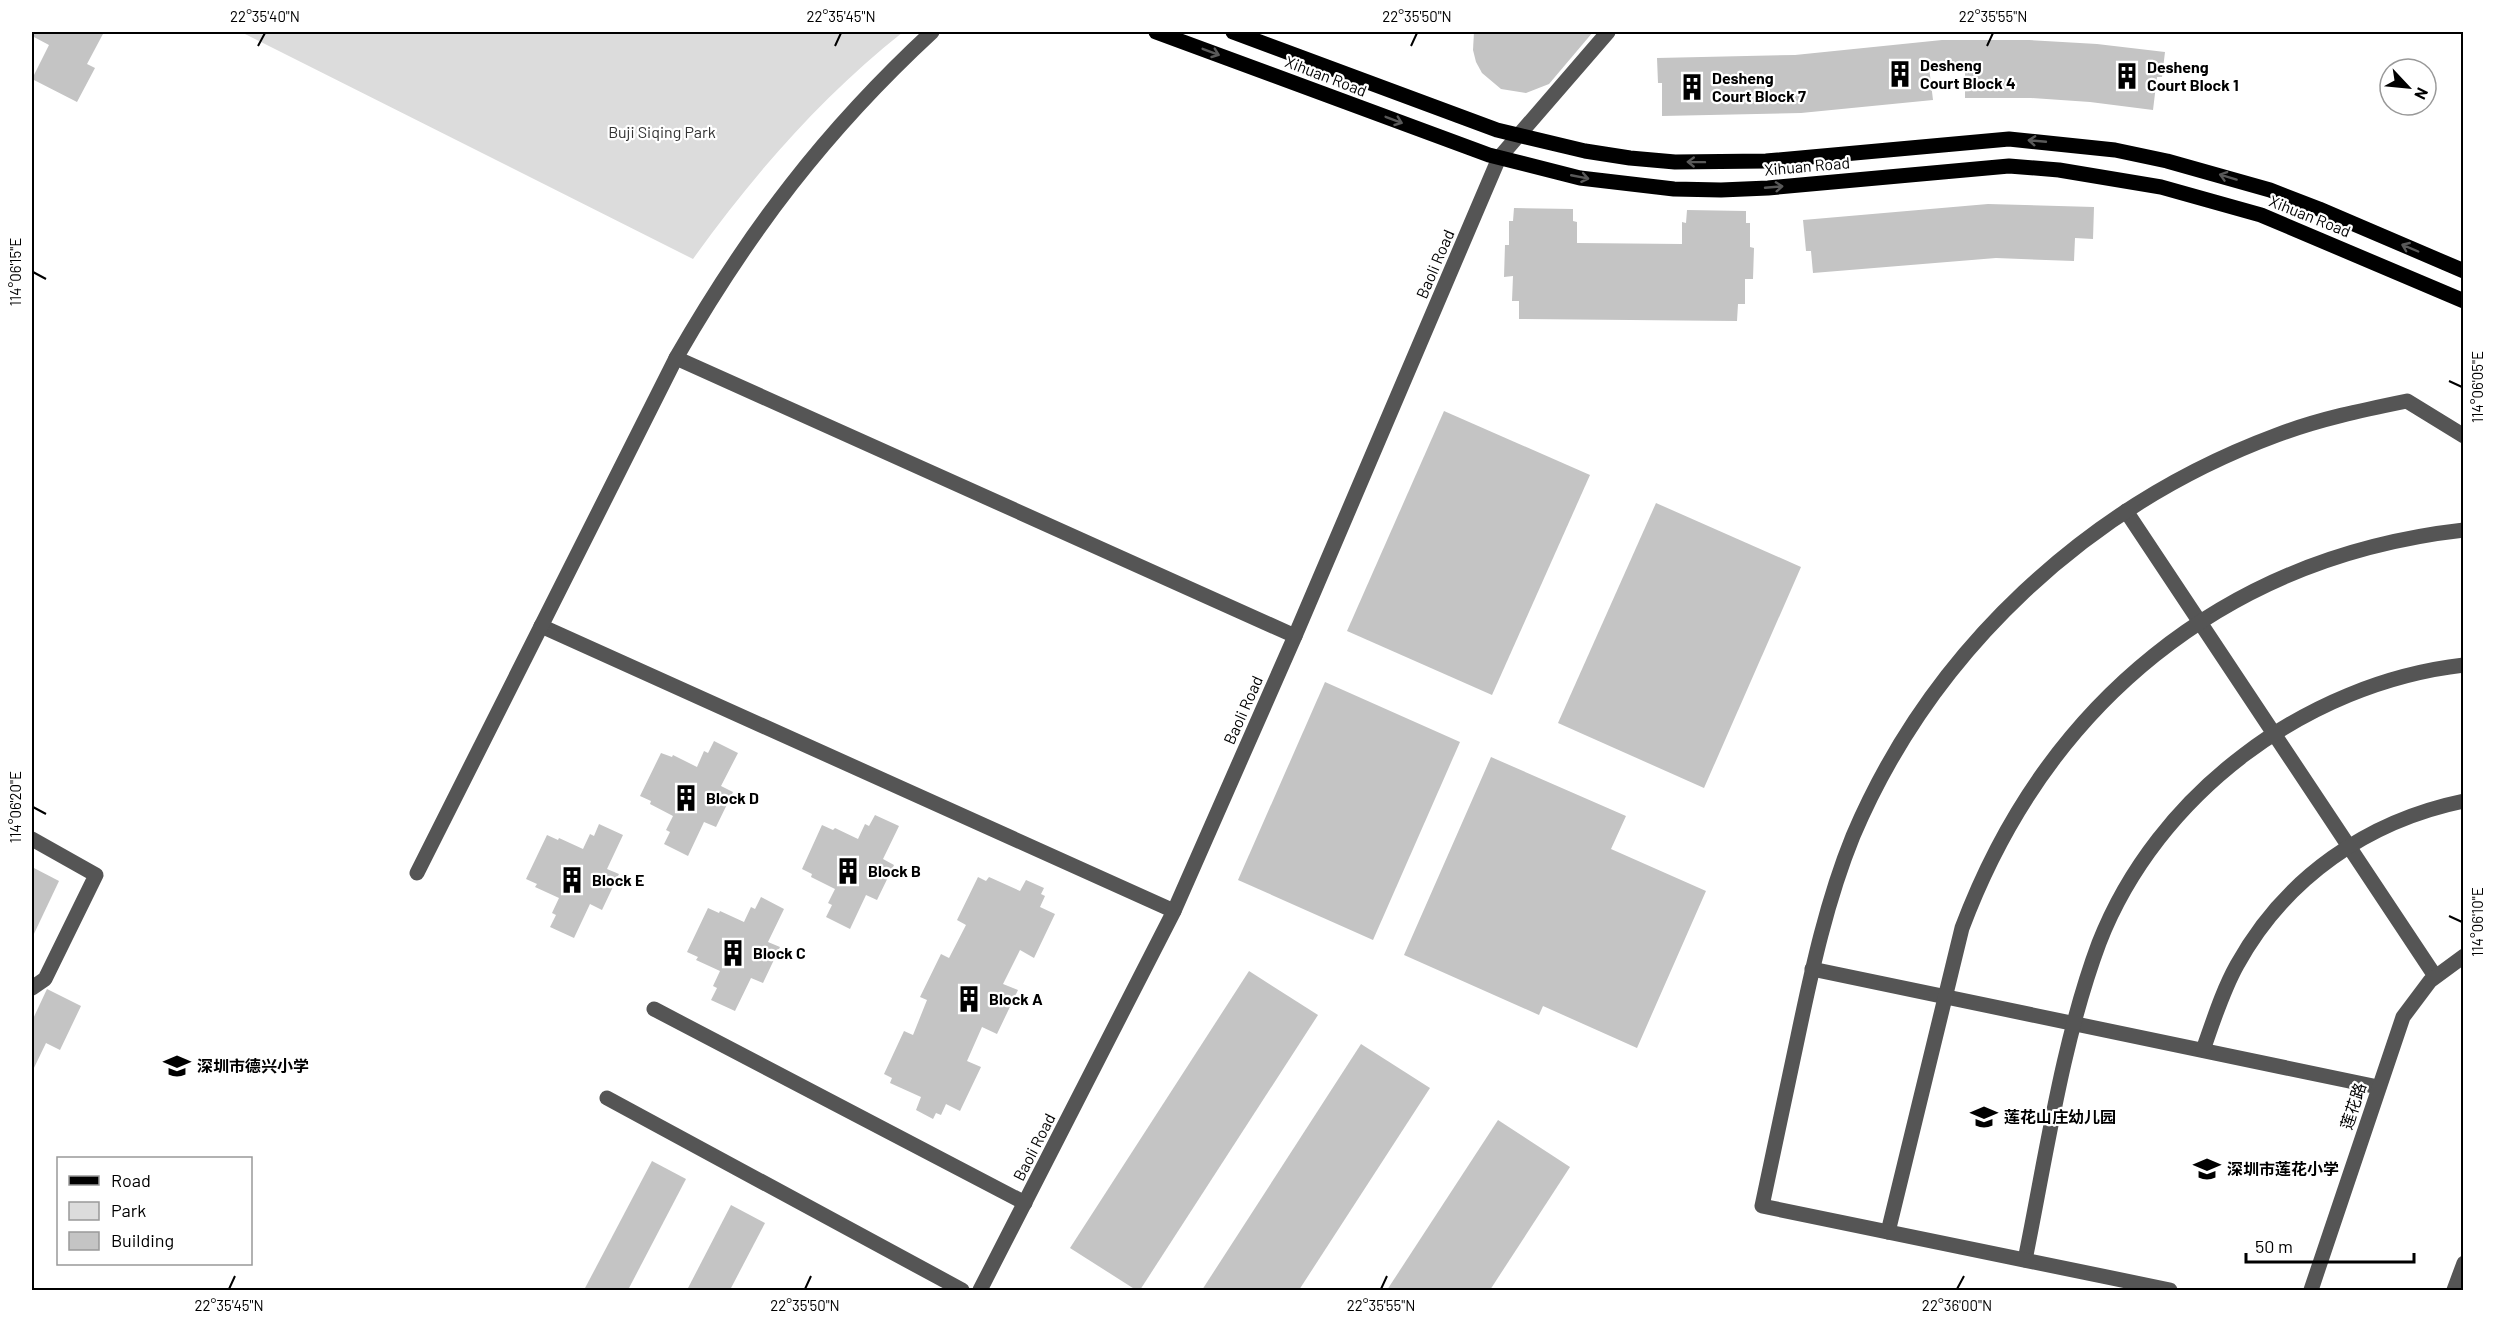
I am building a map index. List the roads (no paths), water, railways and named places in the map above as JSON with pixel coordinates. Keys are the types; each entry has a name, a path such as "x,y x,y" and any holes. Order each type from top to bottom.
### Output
{"main road":[{"name":"Xihuan Road","path":"1156,32 1499,158 1581,178 1674,189 1768,188 2009,166 2111,177 2191,195 2261,215 2463,301"},
{"name":"Xihuan Road","path":"1233,32 1454,114 1519,135 1585,151 1676,162 1766,161 2008,139 2115,150 2167,160 2270,190 2319,208 2463,271"}],"street":[{"path":"417,873 676,357 724,277 796,175 843,120 932,32"},
{"name":"Baoli Road","path":"980,1290 1174,911 1295,636 1499,158 1608,32"},
{"path":"676,357 1295,636"},
{"path":"2170,1290 1762,1206 1812,969 1837,882 1853,836 1882,776 1916,719 1956,664 2000,614 2048,568 2100,527 2157,491 2216,460 2278,434 2341,414 2407,401 2463,436"},
{"path":"2126,511 2435,976"},
{"path":"1888,1232 1962,928 2000,840 2028,793 2060,748 2096,708 2136,670 2224,607 2272,582 2322,561 2374,545 2427,534 2463,530"},
{"path":"541,626 1174,911"},
{"path":"2025,1260 2073,1023 2100,941 2140,866 2193,801 2223,772 2275,734 2328,704 2367,688 2407,676 2463,665"},
{"path":"2203,1050 2224,993 2252,941 2289,894 2310,874 2349,846 2384,826 2412,815 2463,801"},
{"path":"32,839 96,876 45,979 32,988"},
{"name":"莲花路","path":"2310,1290 2403,1017 2415,998 2435,976 2463,956"},
{"path":"1812,969 2378,1087"},
{"path":"654,1008 1025,1203"},
{"path":"607,1098 962,1290"},
{"path":"2454,1290 2463,1263"}],"place":[{"name":"Desheng Court Block 4","path":"1900,74"},
{"name":"Desheng Court Block 1","path":"2127,76"},
{"name":"Desheng Court Block 7","path":"1692,87"},
{"name":"Block D","path":"686,798"},
{"name":"Block B","path":"848,871"},
{"name":"Block E","path":"572,880"},
{"name":"Block C","path":"733,953"},
{"name":"Block A","path":"969,999"},
{"name":"深圳市德兴小学","path":"177,1066"},
{"name":"莲花山庄幼儿园","path":"1984,1117"},
{"name":"深圳市莲花小学","path":"2207,1169"}],"park label":[{"name":"Buji Siqing Park","path":"662,132"}]}
